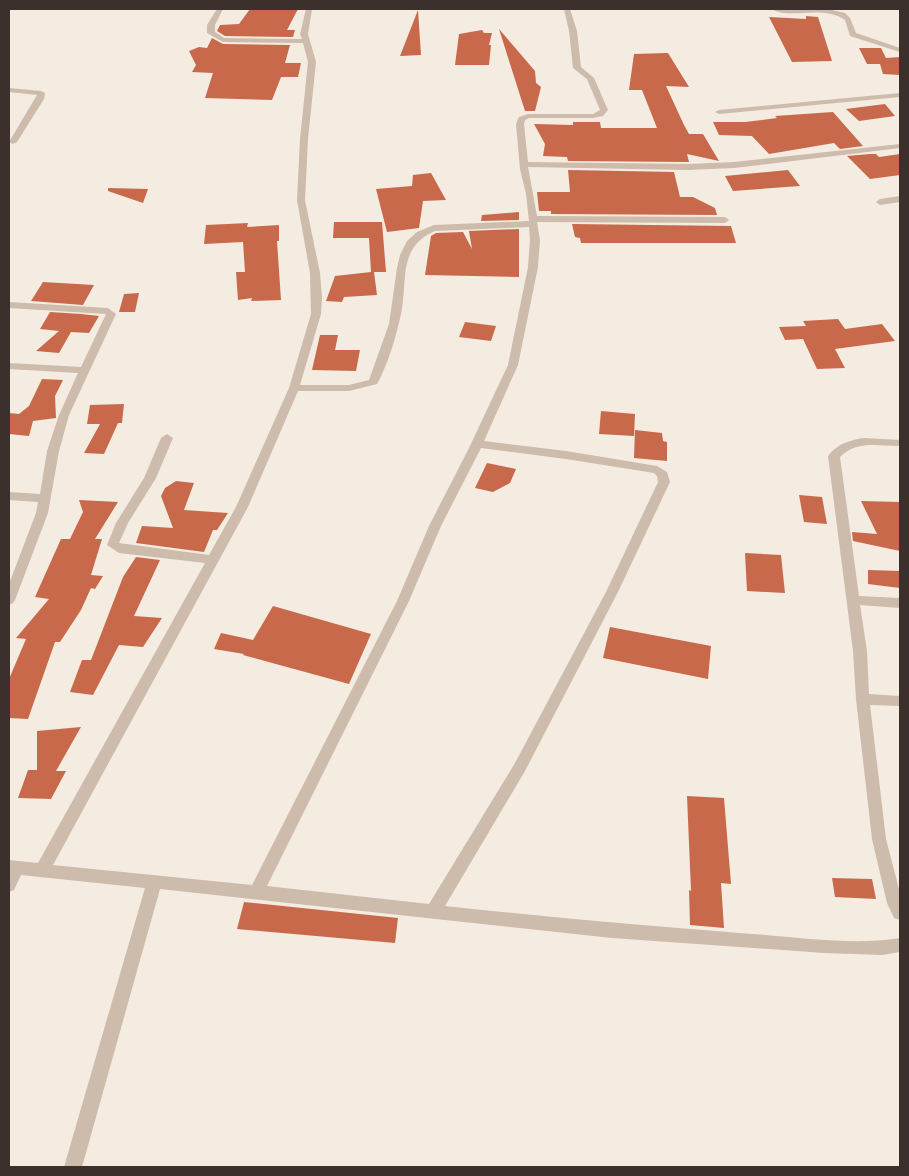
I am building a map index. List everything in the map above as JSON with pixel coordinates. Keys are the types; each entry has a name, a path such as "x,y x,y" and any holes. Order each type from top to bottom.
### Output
{"street":[{"path":"220,9 211,25 211,33 223,40 306,41"},
{"path":"42,870 242,507 294,388 316,314 317,298 315,273 300,200 312,62 304,27 309,9"},
{"path":"256,892 403,601 434,526 476,444 513,365 533,267 535,240 524,164 520,124 522,118 528,116 592,116 600,114 604,110 590,78 576,68 573,31 567,9"},
{"path":"775,9 832,12 842,15 848,20 853,34 900,50"},
{"path":"9,90 41,93 40,99 12,142"},
{"path":"719,112 900,95"},
{"path":"524,164 734,165 900,146"},
{"path":"880,202 900,199"},
{"path":"294,388 348,388 373,382 395,322 401,262 411,244 426,230 533,221 725,220"},
{"path":"9,304 108,311 111,314 64,415 53,452 42,513 9,600"},
{"path":"9,366 84,370"},
{"path":"167,438 144,490 128,511 113,545 119,549 212,560"},
{"path":"900,443 854,442 841,447 834,456 853,600 880,839 895,903 900,913"},
{"path":"433,912 520,767 612,592 664,482 663,475 657,470 566,455 476,444"},
{"path":"9,496 44,498"},
{"path":"853,600 900,603"},
{"path":"863,699 900,701"},
{"path":"9,885 12,868 42,870 612,931 824,946 882,948 900,945"},
{"path":"73,1167 155,881"}],"building":[{"path":"250,9 298,9 287,30 295,30 293,37 225,36 217,31 220,25 239,24"},
{"path":"418,10 421,55 400,56"},
{"path":"806,16 818,17 832,61 792,62 769,17 806,19"},
{"path":"499,29 535,71 536,83 541,87 535,111 525,111"},
{"path":"482,30 484,33 492,33 489,45 491,45 489,65 455,65 459,34"},
{"path":"212,38 223,44 290,45 285,63 301,63 298,77 281,77 272,100 205,98 213,73 192,72 196,65 189,51 199,47 207,48"},
{"path":"859,48 881,48 886,58 900,57 900,75 883,74 880,64 867,64"},
{"path":"668,53 689,87 666,86 684,125 689,134 703,134 719,161 687,154 689,162 568,161 567,157 543,156 545,144 534,124 573,125 573,122 600,122 601,128 657,128 642,90 629,90 634,54"},
{"path":"885,104 895,116 859,121 846,109"},
{"path":"833,112 863,146 840,149 834,143 769,154 752,136 719,135 713,122 745,122 777,118 775,116"},
{"path":"876,154 879,157 900,154 900,175 870,179 847,156"},
{"path":"568,170 674,172 680,197 693,197 715,208 717,215 551,214 551,211 539,211 537,192 570,192"},
{"path":"788,170 800,186 733,191 725,176"},
{"path":"431,173 446,200 423,201 419,228 387,232 376,189 412,186 413,175"},
{"path":"108,188 148,189 143,203 108,191"},
{"path":"519,212 519,220 481,221 482,215"},
{"path":"334,222 382,222 386,272 374,272 377,295 344,297 342,302 326,301 335,276 371,272 369,238 333,238"},
{"path":"248,223 247,227 279,225 279,241 277,241 281,300 251,301 252,298 238,300 236,272 245,272 243,242 204,244 206,225"},
{"path":"572,224 731,226 736,243 581,243 580,238 575,237"},
{"path":"519,229 519,277 425,275 431,236 436,233 463,232 472,249 469,231"},
{"path":"43,282 94,285 83,305 31,301"},
{"path":"139,293 135,312 119,312 124,294"},
{"path":"50,312 99,316 89,333 71,332 59,353 36,351 59,331 40,329"},
{"path":"838,319 845,329 882,324 895,341 835,349 845,368 817,369 803,339 785,340 779,327 806,326 803,321"},
{"path":"465,322 496,326 491,341 459,337"},
{"path":"320,335 338,335 335,350 360,350 356,371 312,370"},
{"path":"42,379 63,380 55,396 56,418 33,421 29,436 9,434 9,413 19,414 29,406"},
{"path":"124,404 122,423 118,423 104,454 84,453 100,424 87,424 90,405"},
{"path":"601,411 635,414 634,436 599,434"},
{"path":"635,430 662,433 663,441 667,442 667,461 634,458"},
{"path":"487,463 516,469 510,483 493,492 475,488"},
{"path":"176,481 194,483 184,510 228,513 217,530 213,530 204,552 136,543 142,526 173,528 161,496 165,488"},
{"path":"799,495 822,497 827,524 804,522"},
{"path":"79,500 118,502 95,539 102,539 91,575 103,576 95,589 91,588 81,610 60,642 55,642 28,719 9,718 9,679 26,639 16,638 49,599 35,597 61,539 70,539 83,512"},
{"path":"861,501 900,502 900,551 853,541 852,532 877,534"},
{"path":"745,553 781,555 785,593 747,591"},
{"path":"136,557 160,560 134,616 162,618 143,647 119,645 93,695 70,692 82,660 91,660 123,577"},
{"path":"868,570 900,571 900,588 868,584"},
{"path":"273,606 371,634 349,684 244,654 214,649 221,633 253,640"},
{"path":"610,627 711,646 708,679 603,658"},
{"path":"81,727 56,771 66,771 51,799 18,798 28,770 37,770 37,731"},
{"path":"687,796 724,798 731,884 721,883 724,928 690,925 689,890 691,891"},
{"path":"832,878 872,879 876,899 835,897"},
{"path":"244,902 398,918 395,943 237,929"}]}
